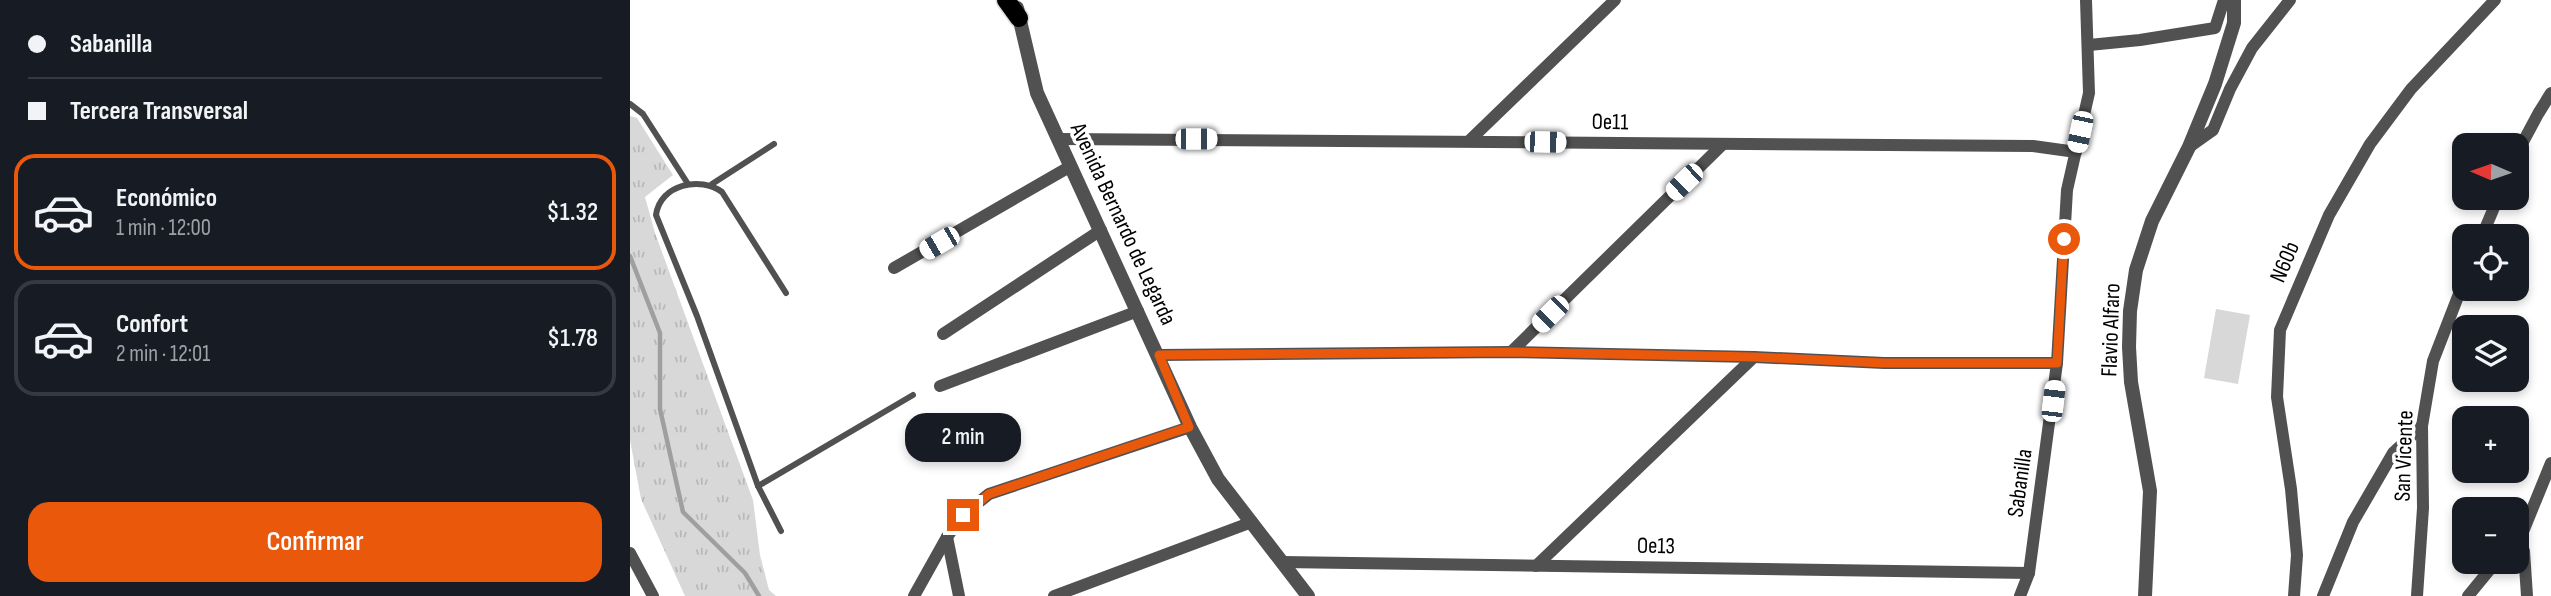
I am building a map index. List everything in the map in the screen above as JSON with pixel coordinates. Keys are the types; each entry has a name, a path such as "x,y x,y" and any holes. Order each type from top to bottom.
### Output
{"main road":[{"path":"1006,0 1019,6"}],"street":[{"path":"1470,141 1615,0"},
{"name":"Sabanilla","path":"2020,596 2029,573 2057,363 2067,190 2089,93 2086,0"},
{"path":"2089,45 2215,28 2224,0"},
{"name":"Flavio Alfaro","path":"2144,596 2150,491 2131,382 2129,346 2130,311 2136,270 2152,221 2189,147 2216,84 2234,23 2234,0"},
{"path":"2189,147 2213,130 2230,89 2252,48 2290,0"},
{"name":"N60b","path":"2294,596 2297,555 2294,515 2277,397 2280,330 2329,215 2370,144 2411,89 2495,0"},
{"name":"Avenida Bernardo de Legarda","path":"1019,6 1037,93 1159,355 1189,427 1218,479 1308,596"},
{"path":"2528,133 2551,93"},
{"name":"Oe11","path":"1059,139 2033,146 2076,152"},
{"path":"1511,352 1722,145"},
{"path":"894,268 1071,166"},
{"path":"943,334 1101,230"},
{"name":"San Vicente","path":"2417,596 2423,508 2422,426 2433,360 2456,301"},
{"path":"940,386 1138,311"},
{"path":"1159,355 1511,352 1754,357 1884,363 2057,363"},
{"path":"1536,566 1754,357"},
{"path":"2323,596 2353,522 2393,453 2422,426"},
{"path":"914,596 947,537 963,515 989,494 1189,427"},
{"path":"2529,515 2551,463"},
{"path":"1054,596 1252,522"},
{"path":"947,537 958,596"},
{"path":"630,553 653,596"},
{"name":"Oe13","path":"1282,562 2029,573"},
{"path":"2468,596 2486,574"},
{"path":"2526,574 2527,596"}],"lane":[{"path":"630,104 643,114 688,184"},
{"path":"774,144 712,184 688,184 664,196 657,205 656,215 697,316 758,486 781,531"},
{"path":"712,184 722,192 786,293"},
{"path":"758,486 913,394"}],"green space":[{"path":"630,116 637,118 673,175 645,197 655,233 753,500 760,555 769,590 776,596 685,596 641,499 630,440"},
{"path":"2216,309 2250,315 2238,384 2204,378"}],"waterway":[{"path":"630,256 660,333 660,409 683,512 745,573 759,596"}],"route":[{"path":"963,515 989,494 1189,427 1159,355 1511,352 1754,357 1884,363 2057,363 2064,239"}]}
